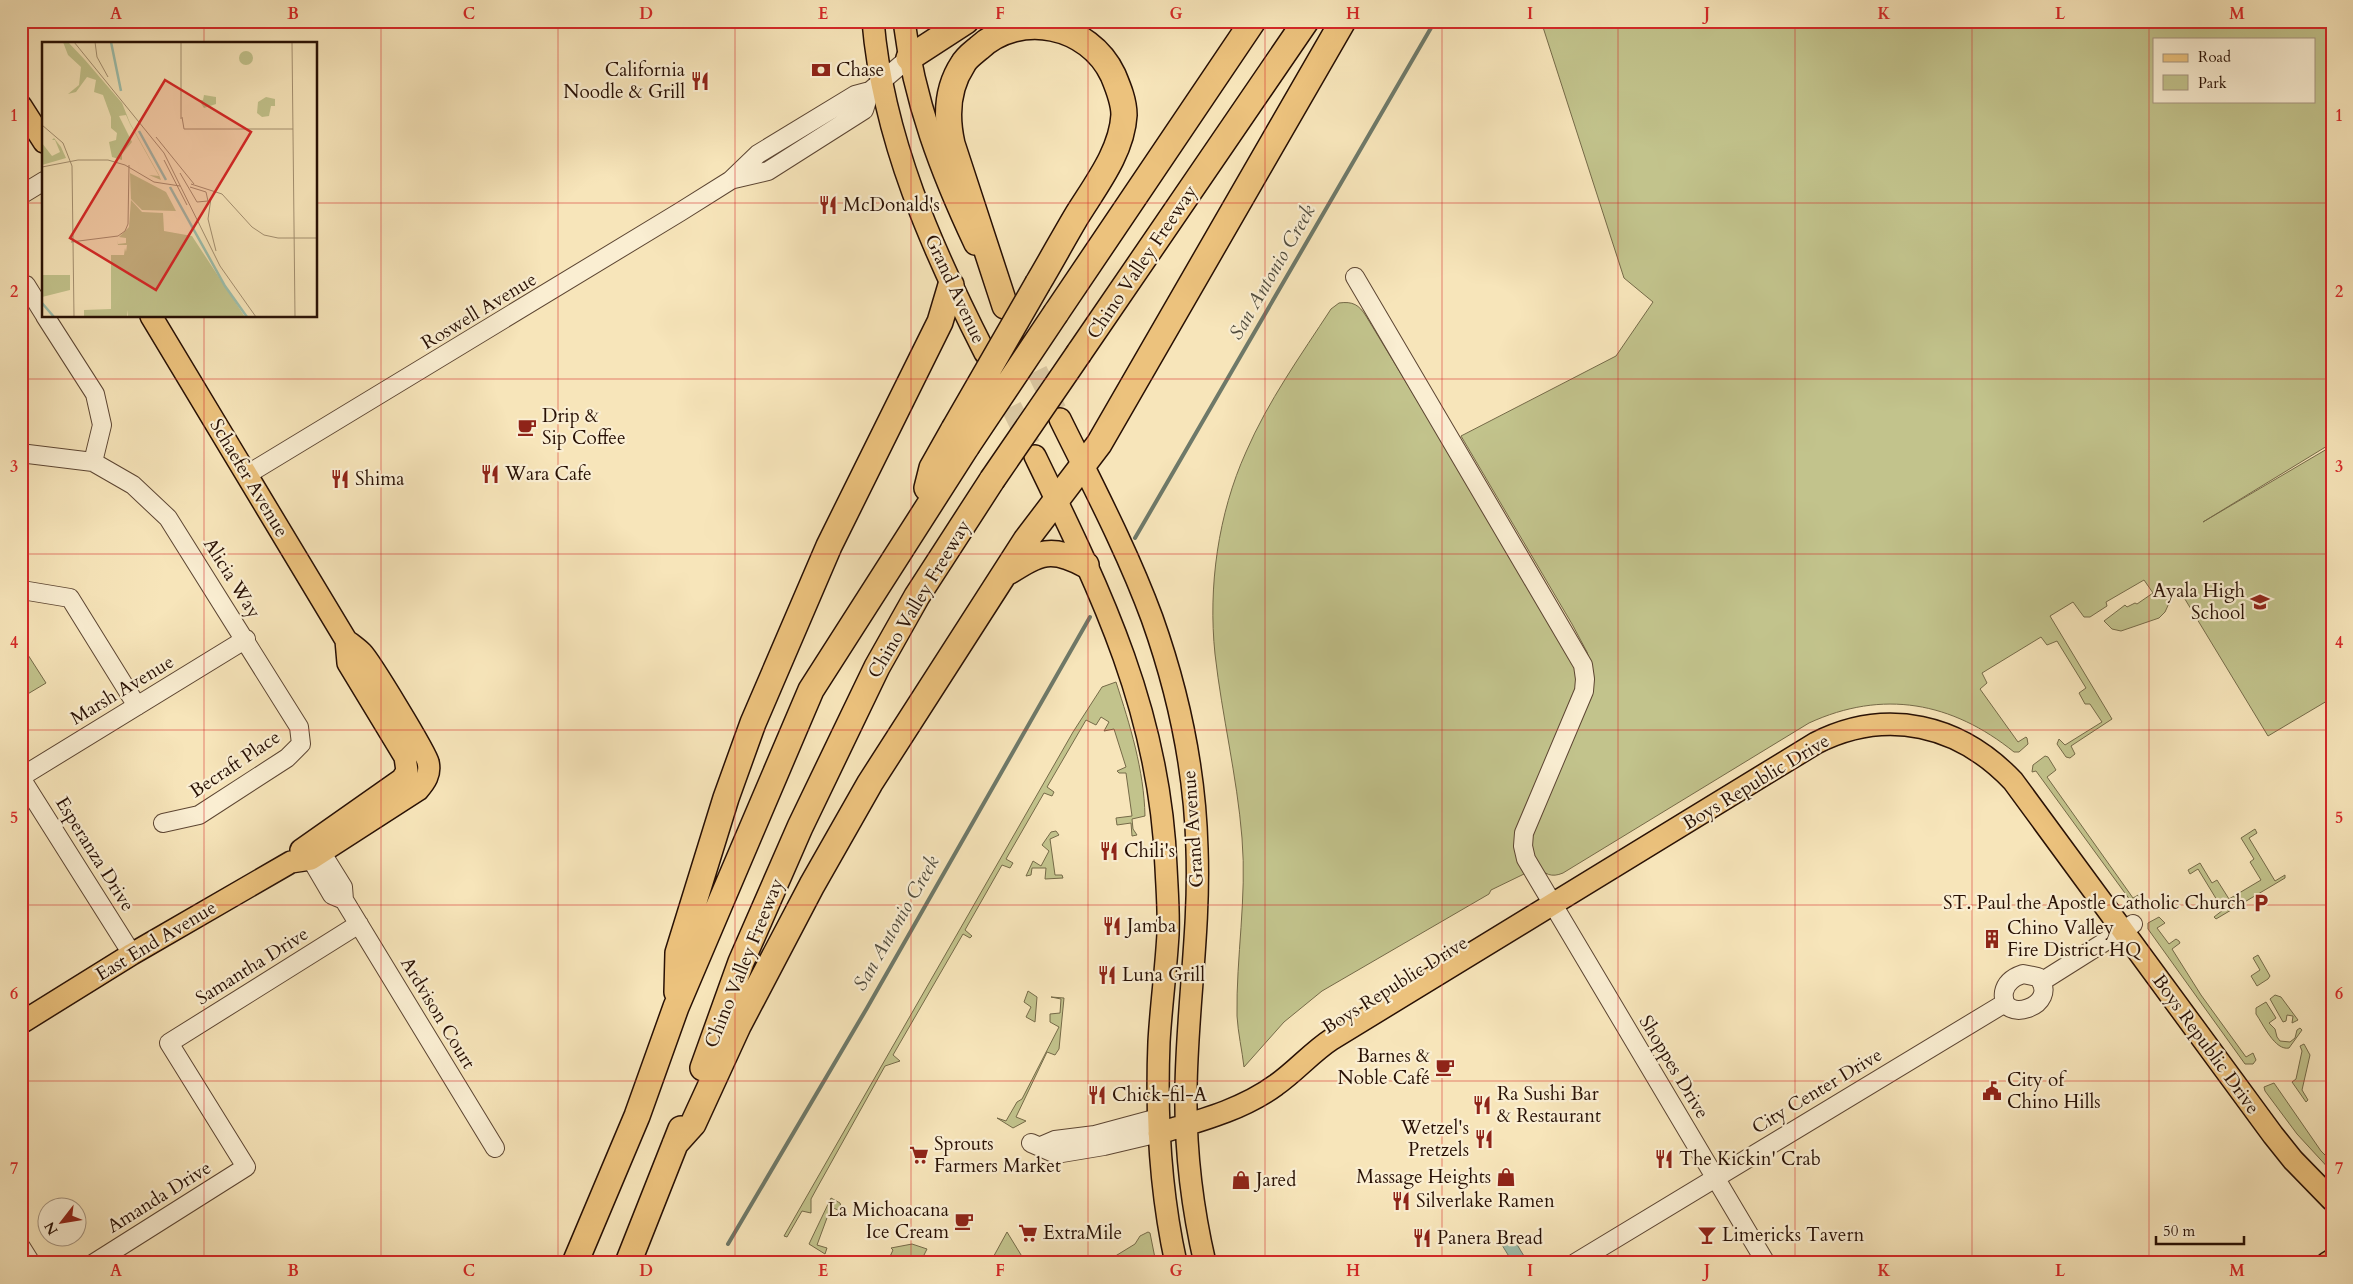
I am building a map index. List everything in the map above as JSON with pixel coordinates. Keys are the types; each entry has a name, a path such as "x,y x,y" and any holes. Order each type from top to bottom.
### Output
{"highway":[{"path":"909,58 966,21"},
{"path":"960,438 1056,313 1253,21"},
{"name":"Chino Valley Freeway","path":"628,1263 675,1144 741,962 800,827 877,666 912,604 992,480 1306,21"},
{"path":"675,1144 693,1124 738,1026 812,885 860,800 1004,575 1103,436 1343,21"},
{"path":"575,1263 637,1116 676,1007 810,690 920,516 1038,283 1108,164 1120,136 1124,114 1120,89 1110,68 1096,50 1068,31 1040,26 1014,28 988,40 964,62 954,79 950,99 948,122 952,144 1007,310"},
{"path":"676,1007 678,953 726,798 753,723 790,632 836,531 940,322 951,285"},
{"path":"1004,575 1031,558 1048,552 1062,554 1086,565"}],"main road":[{"name":"Grand Avenue","path":"873,21 876,86 905,170 951,285 984,354"},
{"name":"Grand Avenue","path":"904,21 909,58 921,110 935,152 961,213 1007,310"},
{"path":"21,106 42,139"},
{"name":"Schaefer Avenue","path":"152,318 248,474 346,640 362,653 428,761 428,774 425,783"},
{"name":"Grand Avenue","path":"1060,419 1110,522 1142,593 1158,636 1175,699 1192,785 1196,824 1197,913 1187,1063 1186,1117 1193,1196 1205,1263"},
{"name":"Grand Avenue","path":"1035,456 1118,635 1138,697 1150,743 1161,804 1168,924 1159,1040 1159,1125 1167,1215 1176,1263"},
{"name":"Schaefer Avenue","path":"346,640 348,663 405,757 407,771"},
{"name":"Boys Republic Drive","path":"1159,1125 1186,1117 1255,1084 1319,1031 1548,899 1816,728 1835,720 1858,714 1903,712 1929,715 1961,726 1989,742 2008,756 2026,776 2128,927 2273,1135 2332,1200"},
{"name":"East End Avenue","path":"308,852 402,779 407,771"},
{"name":"East End Avenue","path":"21,1023 132,954 418,790 425,783"},
{"name":"Boys Republic Drive","path":"2128,927 2277,1121 2332,1182"},
{"path":"2328,1263 2332,1260"}],"street":[{"name":"Roswell Avenue","path":"248,474 494,327 731,180 768,170 864,110 876,86 909,58"},
{"path":"21,195 42,182"},
{"name":"Shoppes Drive","path":"1355,277 1583,665 1584,691 1524,833 1523,846 1526,859 1548,899 1766,1263"},
{"path":"23,287 42,312"},
{"path":"21,455 28,454 93,462 102,426 95,394 46,318"},
{"name":"Alicia Way","path":"93,462 133,485 168,518 300,727 301,744"},
{"path":"28,591 70,598 137,706"},
{"name":"Marsh Avenue","path":"21,777 246,639"},
{"name":"Becraft Place","path":"164,823 198,815 287,758 301,744"},
{"name":"Esperanza Drive","path":"21,777 132,954"},
{"name":"Ardvison Court","path":"308,852 332,895 344,900 495,1148"},
{"name":"Samantha Drive","path":"246,1167 169,1043 359,924"},
{"path":"2041,982 2128,927"},
{"path":"2031,974 2041,982 2043,993 2034,1006 2020,1010 2012,1009 2005,1003 2005,988 2016,976 2031,974"},
{"name":"City Center Drive","path":"1575,1263 2005,1003"},
{"path":"1036,1145 1054,1140 1159,1125"},
{"name":"Amanda Drive","path":"94,1263 246,1167"},
{"path":"21,1247 31,1263"}],"green space":[{"path":"1541,21 2332,21 2332,443 2203,522 2332,446 2332,698 2268,736 2177,586 2165,612 2159,618 2121,631 2112,629 2104,621 2125,605 2127,607 2135,603 2137,604 2153,593 2144,580 2106,602 2107,606 2090,617 2084,617 2073,602 2050,616 2112,719 2071,746 2075,754 2070,758 2066,757 2057,744 2059,739 2065,745 2102,722 2090,704 2085,704 2079,693 2086,688 2057,641 2047,645 2041,637 1982,673 1987,683 1980,689 2018,742 2027,738 2028,744 2019,752 2014,752 1990,735 1966,722 1941,712 1916,706 1890,704 1864,706 1837,712 1809,723 1563,873 1555,875 1543,871 1536,860 1531,839 1593,681 1592,668 1587,652 1572,624 1461,436 1616,356 1653,302 1624,278"},
{"path":"1339,303 1355,305 1366,316 1572,657 1577,674 1576,689 1519,861 1524,874 1491,890 1489,894 1322,991 1284,1022 1244,1067 1237,1016 1243,883 1242,838 1237,792 1215,654 1213,603 1217,551 1228,500 1236,476 1255,433 1297,361 1331,309"},
{"path":"21,644 46,683 21,698"},
{"path":"1116,682 1131,731 1142,782 1145,816 1132,819 1133,829 1137,835 1132,836 1131,823 1117,825 1116,818 1132,816 1126,773 1119,773 1117,771 1126,767 1114,729 1104,731 1109,722 1101,717 1096,725 1086,720 1047,787 1054,792 1052,796 1044,793 1006,859 1013,863 1010,868 1002,865 965,930 972,936 970,938 963,934 893,1055 900,1061 885,1066 811,1199 811,1213 802,1211 787,1237 784,1236 1073,732 1102,687"},
{"path":"2045,756 2048,757 2056,770 2047,777 2133,898 2140,894 2143,895 2144,902 2133,908 2129,904 2130,900 2036,771 2032,772 2033,765"},
{"path":"2255,829 2257,833 2249,838 2275,881 2285,875 2285,878 2216,919 2214,917 2223,910 2198,869 2190,874 2188,870 2200,863 2212,883 2217,880 2229,899 2261,880 2250,862 2254,859 2241,838"},
{"path":"1056,831 1059,835 1050,839 1055,875 1062,875 1063,878 1045,879 1046,868 1032,868 1031,875 1026,876 1033,861 1041,866 1049,851 1042,845 1051,832"},
{"path":"2159,917 2165,923 2157,928 2169,944 2176,939 2179,941 2180,943 2172,949 2201,995 2246,1057 2253,1053 2256,1060 2253,1064 2245,1064 2148,929 2148,923"},
{"path":"2258,955 2270,976 2257,986 2251,976 2260,970 2253,958"},
{"path":"1028,991 1037,997 1035,1022 1026,1017 1031,1007 1024,1002"},
{"path":"2275,995 2281,997 2298,1020 2292,1023 2293,1016 2287,1015 2286,1021 2283,1022 2270,999"},
{"path":"1051,997 1064,998 1059,1049 1055,1055 1047,1052 1016,1117 1026,1121 1013,1128 997,1118 1006,1121 1017,1102 1022,1099 1059,1027 1050,1022 1050,1014 1060,1013 1061,999"},
{"path":"2266,1002 2276,1018 2269,1023 2275,1029 2280,1041 2290,1042 2295,1038 2297,1030 2300,1028 2302,1030 2289,1048 2284,1048 2274,1041 2256,1014 2256,1008"},
{"path":"2304,1044 2310,1055 2302,1090 2308,1100 2306,1102 2292,1082 2296,1079 2302,1051 2300,1046"},
{"path":"2274,1083 2321,1151 2332,1162 2332,1172 2297,1134 2265,1091 2264,1087"},
{"path":"831,1198 840,1203 841,1207 838,1210 831,1207 817,1245 827,1248 825,1254 809,1244"},
{"path":"1007,1232 1026,1263 990,1263"},
{"path":"1148,1232 1150,1233 1156,1263 1104,1263 1135,1244 1140,1236"},
{"path":"912,1244 927,1249 922,1259 929,1263 887,1263 893,1250 891,1248"},
{"path":"982,1258 990,1263 978,1263"}],"shaded area":[{"path":"1513,1238 1527,1261 1513,1263 1502,1245"}],"waterway":[{"name":"San Antonio Creek","path":"1135,538 1435,21"},
{"name":"San Antonio Creek","path":"728,1244 867,1008 1090,617"}],"tunnel":[{"path":"1009,313 1056,410"},
{"path":"997,378 1030,445"}],"place":[{"name":"Chase","path":"821,70"},
{"name":"California Noodle & Grill","path":"700,81"},
{"name":"McDonald's","path":"828,205"},
{"name":"Drip & Sip Coffee","path":"527,427"},
{"name":"Wara Cafe","path":"490,474"},
{"name":"Shima","path":"340,479"},
{"name":"Ayala High School","path":"2260,602"},
{"name":"Chili's","path":"1109,851"},
{"name":"ST. Paul the Apostle Catholic Church","path":"2261,903"},
{"name":"Jamba","path":"1112,926"},
{"name":"Chino Valley Fire District HQ","path":"1992,939"},
{"name":"Luna Grill","path":"1107,975"},
{"name":"Barnes & Noble Café","path":"1445,1067"},
{"name":"City of Chino Hills","path":"1992,1091"},
{"name":"Chick-fil-A","path":"1097,1095"},
{"name":"Ra Sushi Bar & Restaurant","path":"1482,1105"},
{"name":"Wetzel's Pretzels","path":"1484,1139"},
{"name":"Sprouts Farmers Market","path":"919,1155"},
{"name":"The Kickin' Crab","path":"1664,1159"},
{"name":"Massage Heights","path":"1506,1177"},
{"name":"Jared","path":"1241,1180"},
{"name":"Silverlake Ramen","path":"1401,1201"},
{"name":"La Michoacana Ice Cream","path":"964,1221"},
{"name":"ExtraMile","path":"1028,1233"},
{"name":"Limericks Tavern","path":"1707,1235"},
{"name":"Panera Bread","path":"1422,1238"}]}
